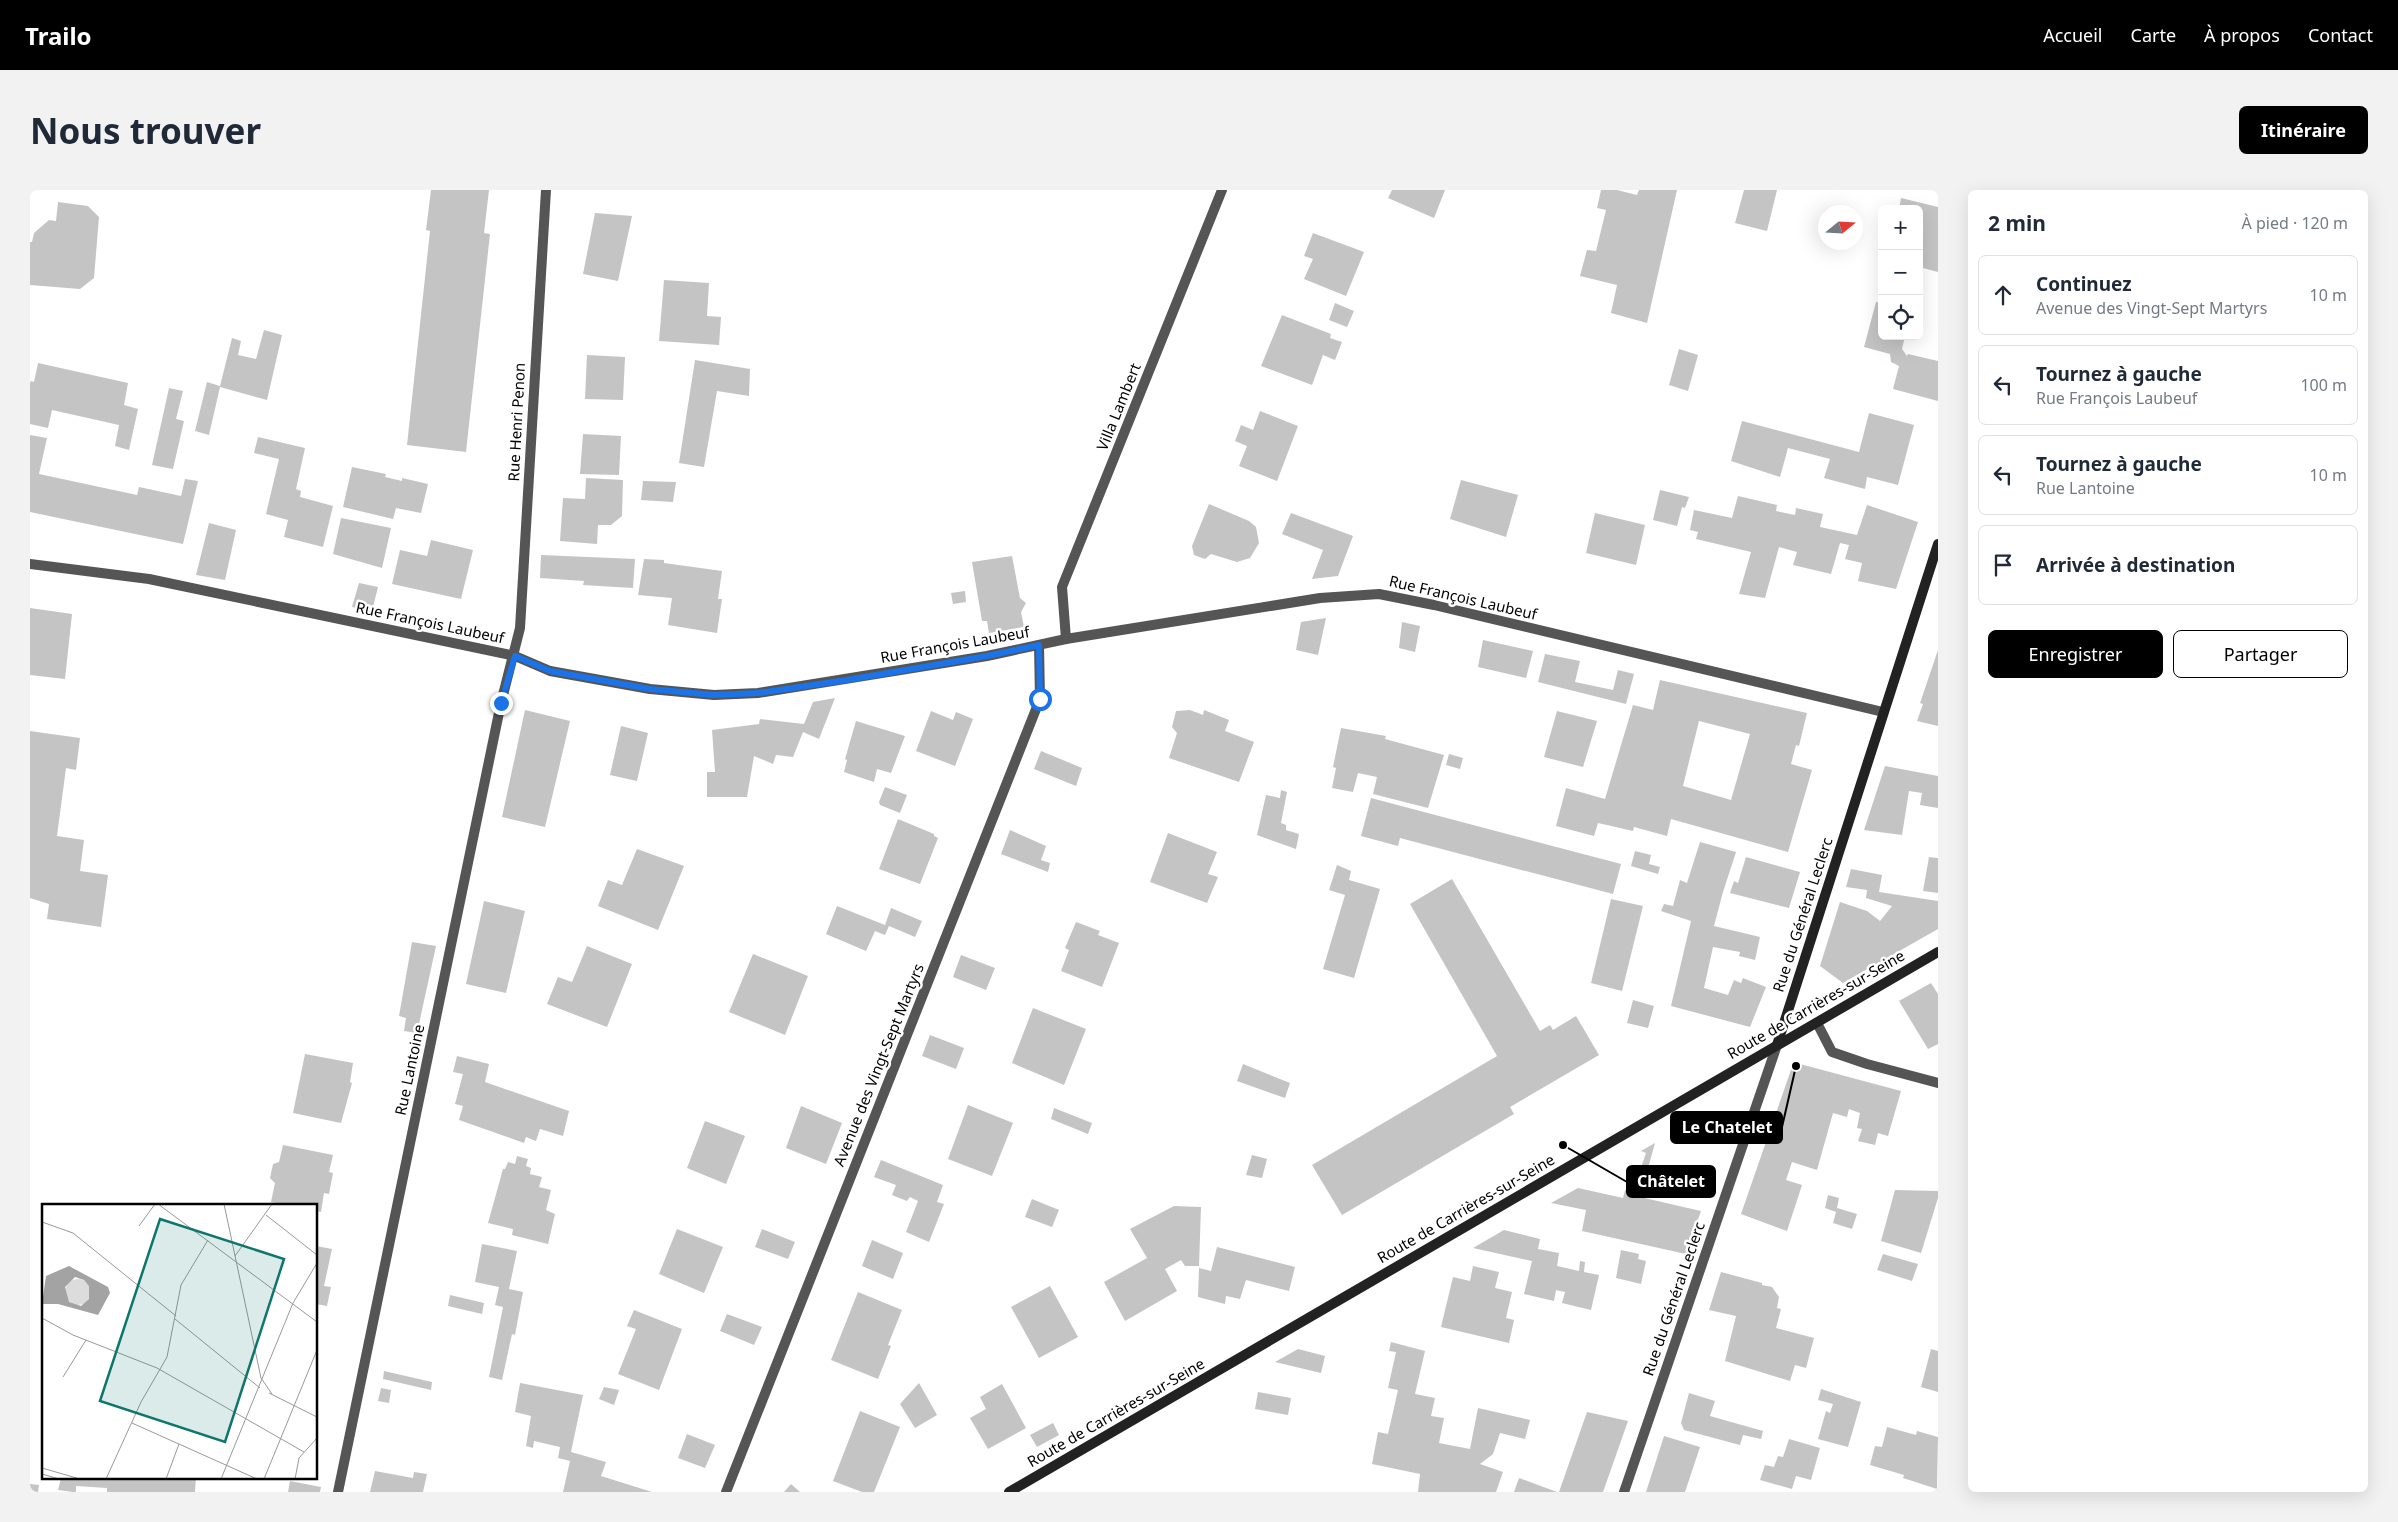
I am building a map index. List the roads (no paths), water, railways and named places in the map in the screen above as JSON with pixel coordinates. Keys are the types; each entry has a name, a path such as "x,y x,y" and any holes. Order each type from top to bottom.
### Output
{"street":[{"name":"Rue Henri Penon","path":"515,656 520,628 546,190"},
{"name":"Villa Lambert","path":"1066,640 1062,587 1222,190"},
{"name":"Rue du Général Leclerc","path":"1624,1492 1777,1045 1938,544"},
{"name":"Rue François Laubeuf","path":"30,564 149,579 515,656 550,671 650,689 714,695 758,693 847,680 987,656 1066,640 1320,598 1379,594 1434,605 1883,712"},
{"name":"Avenue des Vingt-Sept Martyrs","path":"726,1492 1040,699 1039,645"},
{"name":"Rue Lantoine","path":"338,1492 501,703 515,656"},
{"name":"Route de Carrières-sur-Seine","path":"1009,1492 1938,952"},
{"path":"1817,1023 1832,1052 1867,1064 1938,1083"}],"place":[{"name":"Le Chatelet","path":"1796,1066"},
{"name":"Châtelet","path":"1563,1145"}]}
